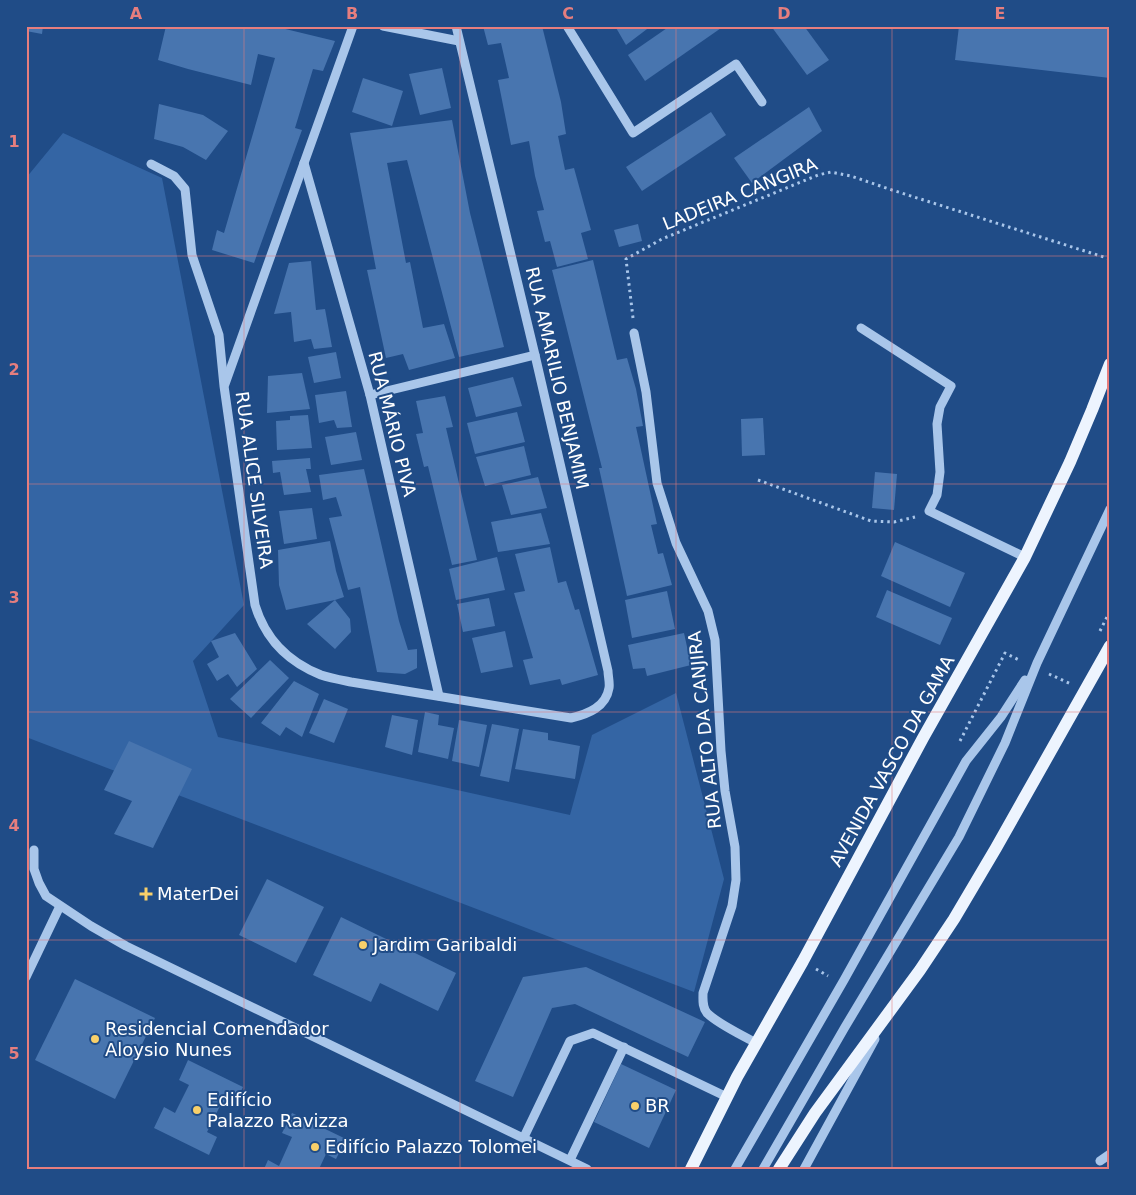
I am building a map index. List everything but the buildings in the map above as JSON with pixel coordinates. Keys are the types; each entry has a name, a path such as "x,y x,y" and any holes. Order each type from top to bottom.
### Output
{"main road":[{"name":"AVENIDA VASCO DA GAMA","path":"691,1169 756,1043 803,962 924,738 1025,557 1070,462 1110,364"},
{"path":"779,1169 815,1114 920,970 954,919 1110,646"}],"street":[{"name":"RUA ALICE SILVEIRA","path":"353,26 224,386 255,605 260,622 274,643 294,661 321,675 351,682 571,718"},
{"path":"383,26 459,41"},
{"name":"RUA AMARILIO BENJAMIM","path":"456,26 536,355 608,672 609,688 601,704 588,714 571,718"},
{"path":"567,26 633,133 736,64 762,102"},
{"name":"RUA MÁRIO PIVA","path":"304,163 370,394 439,696"},
{"path":"151,164 174,176 185,189 192,254 219,335 224,386"},
{"path":"862,328 951,386 940,407 938,424 940,472 936,494 929,511 1025,557"},
{"name":"RUA ALTO DA CANJIRA","path":"634,333 646,392 657,483 676,543 708,611 715,640 721,752 725,791 735,847 736,880 732,906 703,993 704,1005 706,1012 718,1021 756,1043"},
{"path":"370,394 536,355"},
{"path":"763,1169 844,1027 959,837 1005,743 1036,663 1110,509"},
{"path":"735,1169 844,980 966,761 1000,717 1036,663"},
{"path":"34,850 34,869 46,896 126,946 587,1169"},
{"path":"26,977 60,906"},
{"path":"804,1169 833,1119 889,1012"},
{"path":"524,1137 570,1041 593,1033 727,1097"},
{"path":"570,1160 624,1047"},
{"path":"1100,1160 1110,1154"}],"path":[{"name":"LADEIRA CANGIRA","path":"634,333 626,259 662,239 725,212 831,172 850,176 1110,258"},
{"path":"758,480 871,521 894,522 929,511"}],"shaded area":[{"path":"63,133 162,178 244,605 193,661 218,737 570,815 592,735 676,693 724,879 694,992 26,737 26,178"}],"place":[{"name":"MaterDei","path":"146,894"},
{"name":"Jardim Garibaldi","path":"363,945"},
{"name":"Residencial Comendador Aloysio Nunes","path":"95,1039"},
{"name":"BR","path":"635,1106"},
{"name":"Edifício Palazzo Ravizza","path":"197,1110"},
{"name":"Edifício Palazzo Tolomei","path":"315,1147"}]}
